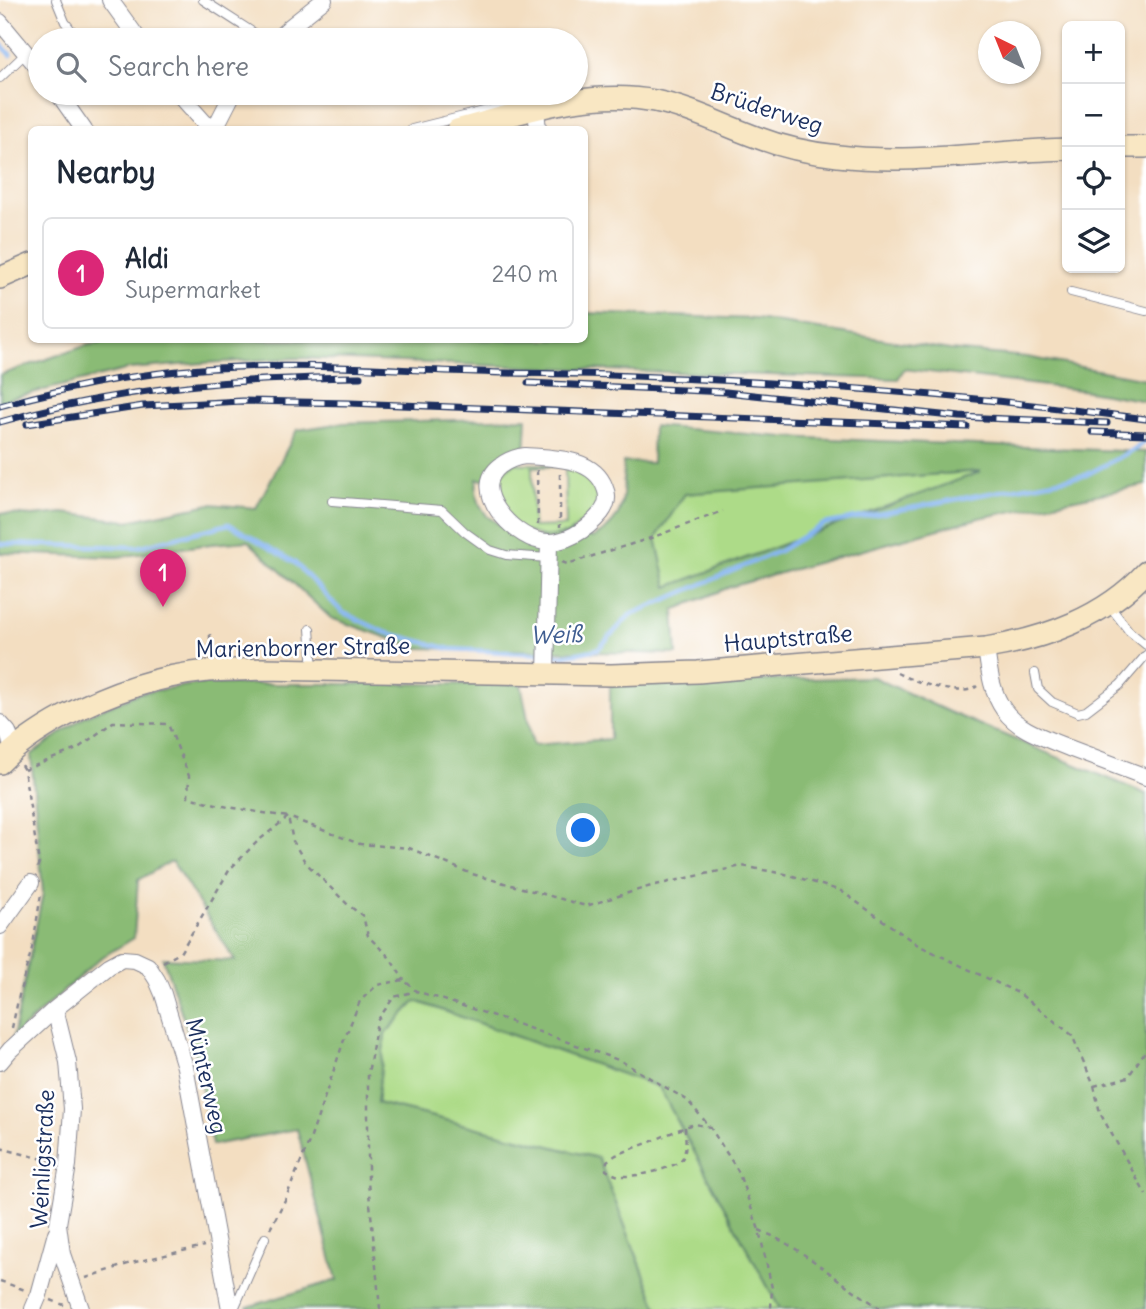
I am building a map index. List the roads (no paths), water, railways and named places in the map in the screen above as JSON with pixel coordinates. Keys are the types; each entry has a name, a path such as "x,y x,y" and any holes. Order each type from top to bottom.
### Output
{"main road":[{"name":"Brüderweg","path":"588,100 622,96 657,101 691,111 757,138 798,150 840,156 946,157 1062,149"},
{"name":"Brüderweg","path":"486,126 537,119 569,105"},
{"path":"1125,148 1146,147"},
{"path":"0,278 28,266"},
{"name":"Hauptstraße","path":"546,668 611,675 698,672 986,648 1016,643 1053,632 1108,604 1146,572"},
{"name":"Marienborner Straße","path":"4,752 80,708 108,695 163,678 210,671 546,668"}],"street":[{"path":"110,0 130,28"},
{"path":"289,28 324,0"},
{"path":"0,22 28,55"},
{"path":"66,105 81,126"},
{"path":"189,105 208,126"},
{"path":"214,126 226,105"},
{"path":"546,668 549,550 591,524 607,502 607,492 602,480 593,470 559,458 515,457 495,470 490,481 490,494 504,519 549,550"},
{"path":"986,648 991,682 998,700 1004,711 1025,729 1146,777"},
{"path":"0,723 8,732 4,752"},
{"path":"0,926 37,883"},
{"name":"Münterweg","path":"55,1009 109,966 122,959 135,960 148,966 157,980 185,1067 232,1309"},
{"path":"5,1056 55,1009"},
{"name":"Weinligstraße","path":"55,1009 68,1062 72,1109 68,1165 58,1224 62,1254 81,1309"},
{"path":"33,1309 58,1224"}],"lane":[{"path":"56,0 70,28"},
{"path":"204,0 247,28"},
{"path":"0,78 26,53"},
{"path":"424,126 509,105"},
{"path":"520,105 537,119"},
{"path":"1071,292 1146,311"},
{"path":"332,501 442,510 465,532 490,550 506,555 549,550"},
{"path":"1108,604 1129,631 1146,645"},
{"path":"310,629 313,670"},
{"path":"1035,673 1038,689 1052,702 1078,713 1086,711 1120,685 1146,655"},
{"path":"232,1309 265,1238"}],"waterway":[{"path":"0,43 11,55"},
{"name":"Weiß","path":"550,655 564,656 598,649 630,615 779,551 824,524 1086,475 1135,449 1146,440"},
{"name":"Weiß","path":"0,544 138,547 229,524 295,563 342,612 384,632 450,649 541,654"}],"railway":[{"path":"0,406 59,391 148,374 209,368 298,366 610,375 804,385 997,401 1146,419"},
{"path":"0,422 72,404 180,387 360,377"},
{"path":"528,383 726,392 960,417 1107,423"},
{"path":"27,424 143,406 243,401 967,427"},
{"path":"1092,432 1146,434"}],"place":[{"name":"Aldi","path":"163,607"}]}
